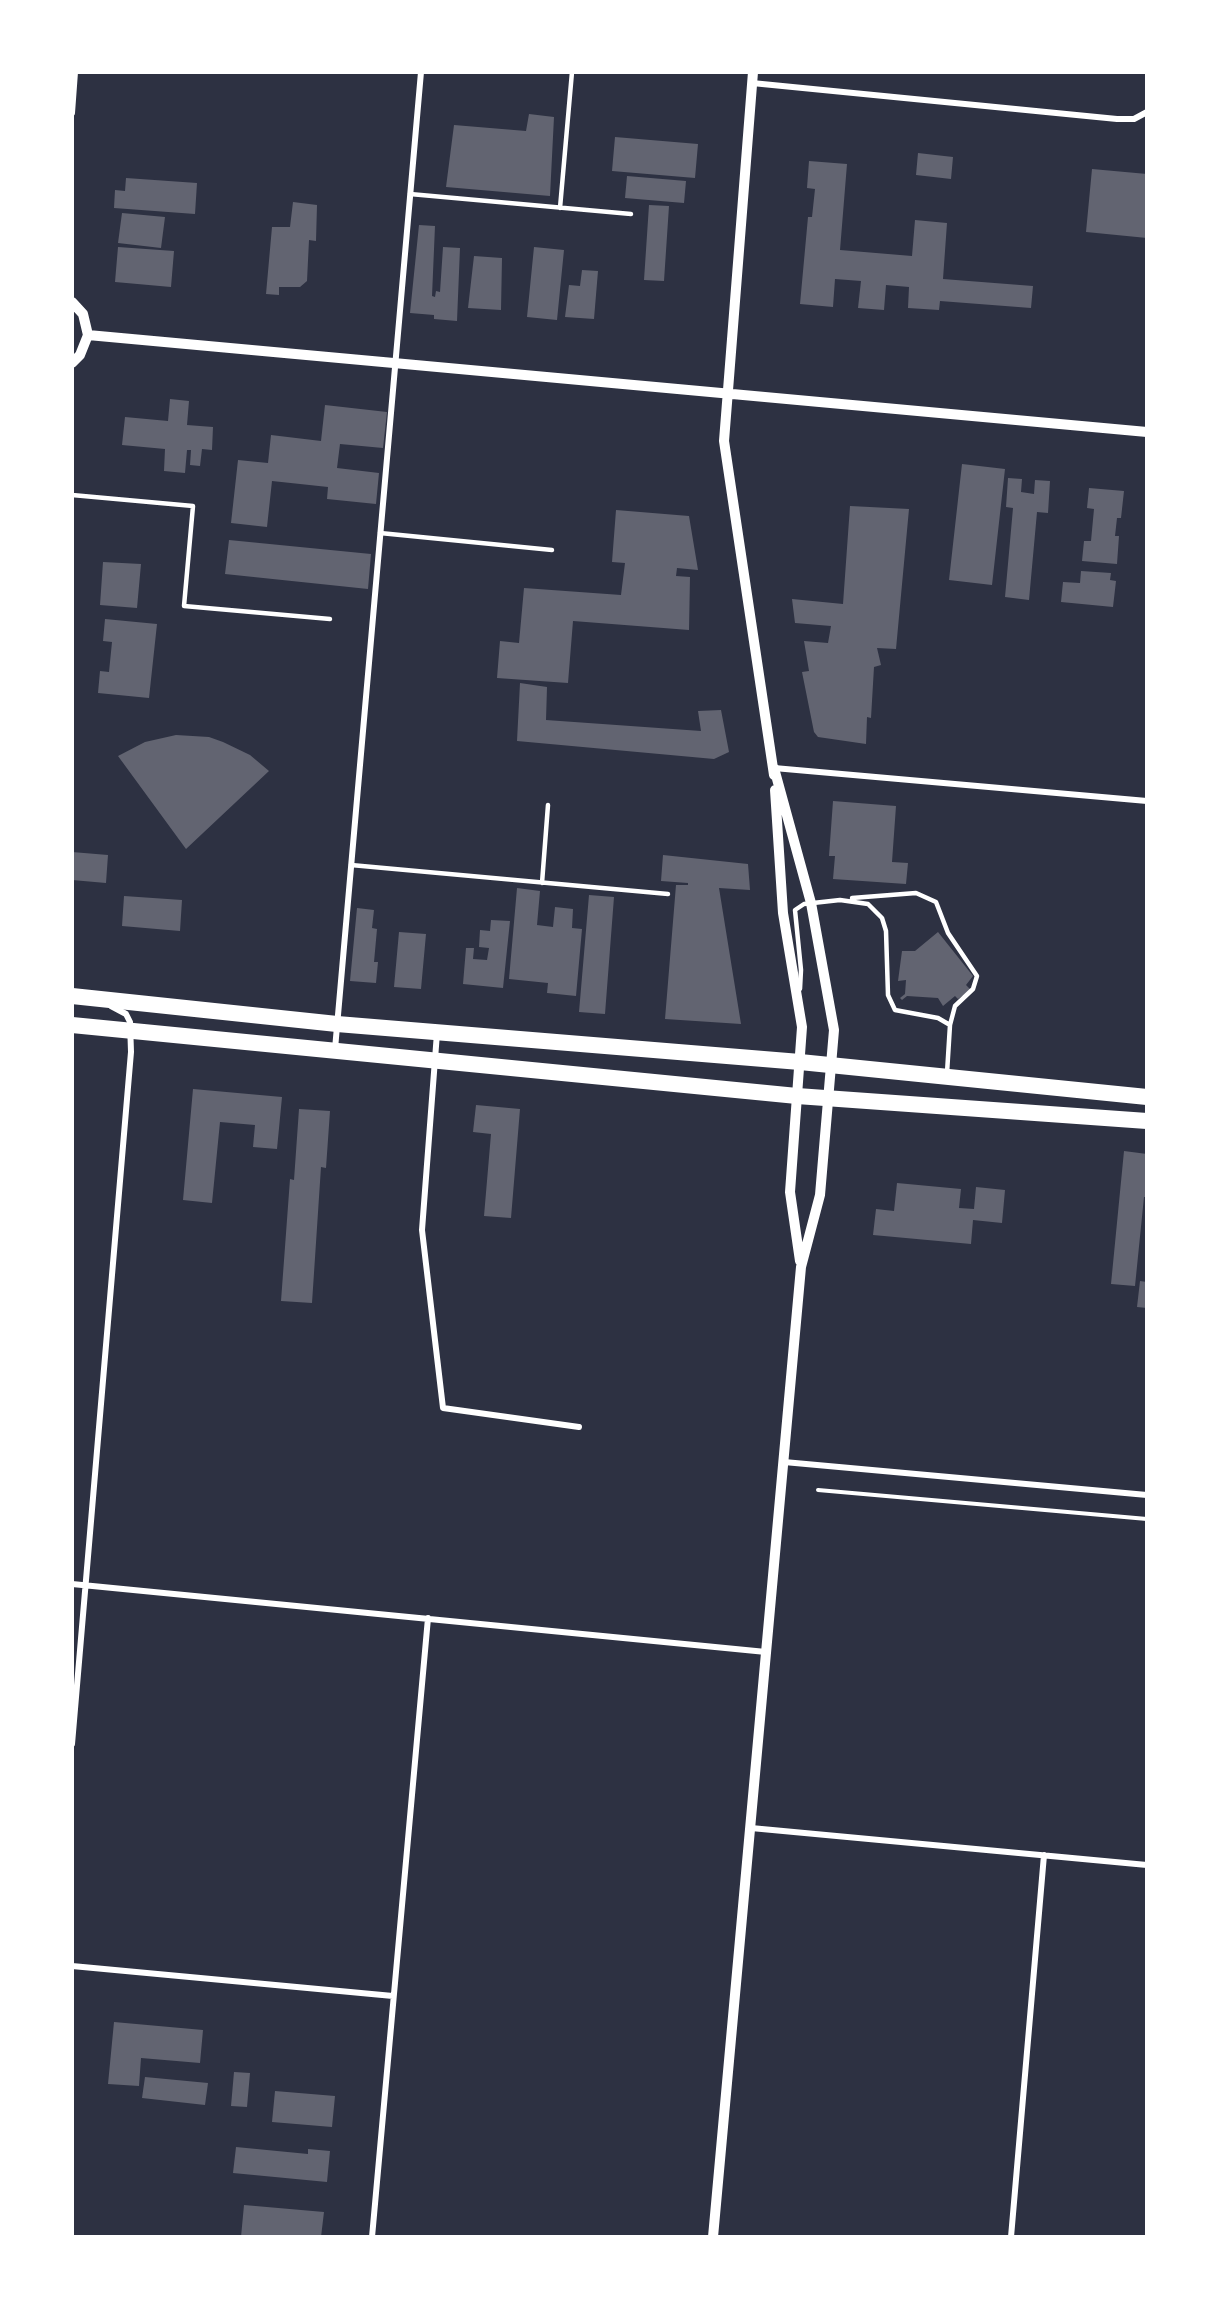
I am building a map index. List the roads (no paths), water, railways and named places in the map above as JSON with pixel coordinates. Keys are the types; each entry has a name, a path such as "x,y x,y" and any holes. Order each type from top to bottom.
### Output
{"highway":[{"path":"72,997 436,1033 800,1062 1147,1097"},
{"path":"72,1025 829,1099 1147,1121"}],"street":[{"path":"72,113 75,72"},
{"path":"334,1051 421,72"},
{"path":"801,1267 790,1192 802,1027 783,913 774,768 724,441 726,393 753,77 1117,119 1134,119 1147,112"},
{"path":"72,302 83,314 88,335 80,355 72,363"},
{"path":"88,335 1147,432"},
{"path":"774,768 1147,801"},
{"path":"713,2237 801,1267 820,1195 834,1030 811,903 774,768"},
{"path":"72,997 126,1014 132,1031 72,1744"},
{"path":"436,1033 422,1230 443,1408 579,1427"},
{"path":"784,1462 1147,1495"},
{"path":"72,1584 766,1652"},
{"path":"372,2237 428,1618"},
{"path":"751,1828 1147,1865"},
{"path":"1011,2237 1044,1855"},
{"path":"72,1966 393,1996"}],"lane":[{"path":"560,208 572,72"},
{"path":"410,194 631,214"},
{"path":"72,495 193,506 183,606 330,619"},
{"path":"380,533 552,550"},
{"path":"542,883 548,805"},
{"path":"351,865 668,894"},
{"path":"798,1000 801,963 794,915 798,907 811,903 916,893 936,902 948,933 977,976 974,989 955,1006 950,1025 946,1076"},
{"path":"840,900 868,904 882,918 886,931 888,995 895,1010 938,1018 950,1025"}]}
